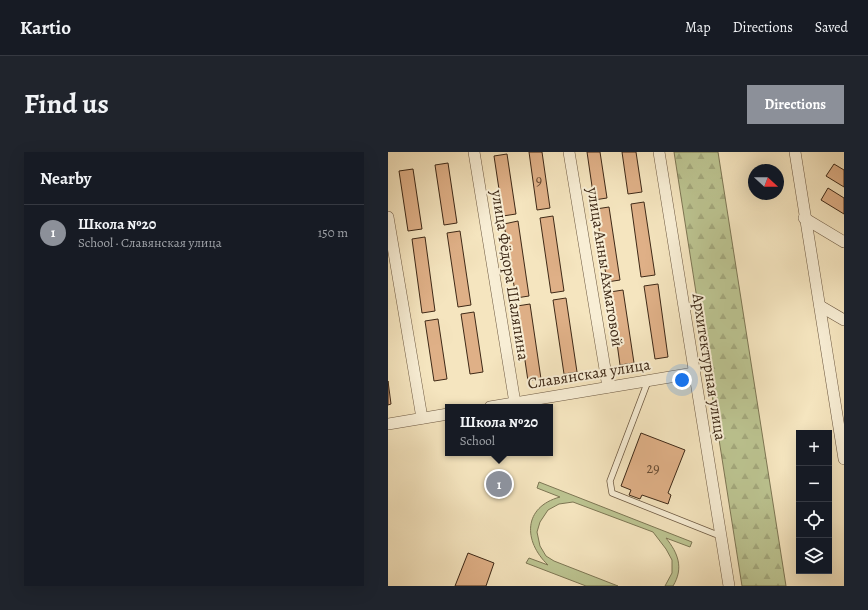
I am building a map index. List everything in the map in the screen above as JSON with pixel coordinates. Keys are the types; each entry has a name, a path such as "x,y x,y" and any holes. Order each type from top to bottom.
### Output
{"street":[{"name":"улица Фёдора Шаляпина","path":"474,152 515,403"},
{"name":"улица Анны Ахматовой","path":"569,152 608,388"},
{"name":"Архитектурная улица","path":"659,152 729,586"},
{"path":"795,152 804,218 820,306 844,459"},
{"path":"388,217 422,418"},
{"path":"804,218 844,242"},
{"path":"820,306 844,320"},
{"name":"Славянская улица","path":"509,404 694,373"},
{"path":"833,394 844,400"},
{"path":"388,424 445,414"}],"lane":[{"path":"648,381 610,481 612,493 720,536"}],"green space":[{"path":"674,152 718,152 786,586 742,586"},
{"path":"539,482 692,542 690,547 666,538 674,549 679,567 673,586 665,586 672,573 672,560 666,549 653,532 573,502 559,504 548,510 540,522 537,532 540,546 546,556 554,561 618,586 586,586 526,563 529,558 548,565 534,546 531,536 531,526 533,517 539,508 560,497 537,488"}],"building":[{"path":"529,152 542,152 550,208 537,210"},
{"path":"587,152 600,152 607,198 594,200"},
{"path":"622,152 636,152 642,192 628,194"},
{"path":"507,154 516,214 503,216 494,156"},
{"path":"448,163 457,223 444,225 435,165"},
{"path":"834,164 844,170 844,187 826,176"},
{"path":"413,169 422,229 408,231 399,171"},
{"path":"828,188 844,198 844,214 821,200"},
{"path":"644,202 655,275 641,277 631,204"},
{"path":"609,207 620,280 607,282 596,209"},
{"path":"553,216 564,291 551,293 540,218"},
{"path":"518,221 529,296 516,298 504,224"},
{"path":"460,231 471,305 458,307 447,233"},
{"path":"425,237 435,311 422,313 412,239"},
{"path":"658,284 668,357 655,359 644,286"},
{"path":"623,290 634,363 620,365 610,292"},
{"path":"566,298 577,372 564,374 553,300"},
{"path":"530,304 541,379 528,381 517,306"},
{"path":"474,312 483,372 470,374 461,314"},
{"path":"438,319 447,379 434,381 425,321"},
{"path":"388,381 391,404 388,405"},
{"path":"641,433 685,450 668,493 671,495 668,504 642,495 640,499 629,495 631,490 621,486"},
{"path":"468,553 494,563 486,586 455,586"}],"place":[{"name":"Школа №20","path":"499,484"}]}
